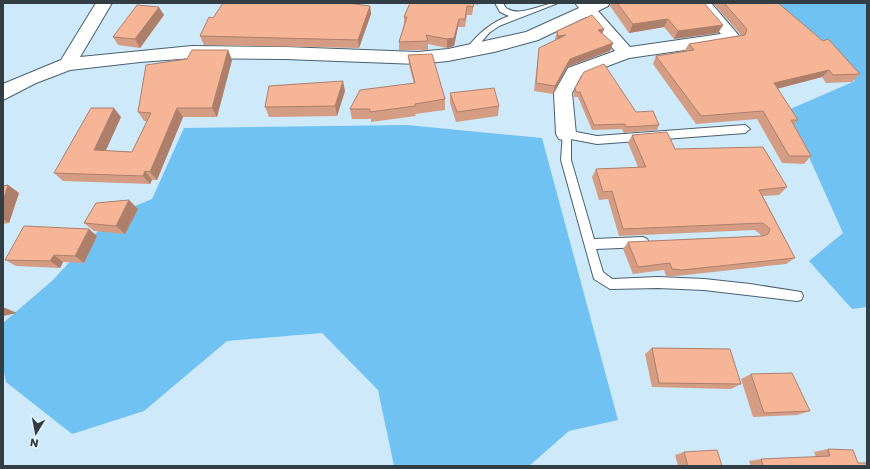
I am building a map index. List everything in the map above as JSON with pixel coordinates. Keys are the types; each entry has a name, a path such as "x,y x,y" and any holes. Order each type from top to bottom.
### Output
{"street":[{"path":"67,64 104,3"},
{"path":"566,134 563,92 574,72 626,53 733,38 702,3"},
{"path":"3,94 9,89 30,79 67,64 192,52 285,53 418,58 469,51 532,36 591,5 626,53"}],"lane":[{"path":"488,28 503,20 531,13 554,3"},
{"path":"469,51 488,28 500,5 504,11 521,15"},
{"path":"745,129 598,140 566,134 566,160 598,275 610,284 650,281 722,285 797,296"},
{"path":"590,244 653,241"}],"shaded area":[{"path":"768,3 867,3 867,307 852,309 809,261 843,233 788,110 855,81 807,35"},
{"path":"407,125 542,138 618,420 569,431 529,466 394,466 378,390 322,333 227,341 144,411 72,434 6,382 3,368 3,323 53,280 113,215 152,199 184,128"}],"building":[{"path":"223,3 347,3 370,6 358,40 200,36 209,17 213,18"},
{"path":"410,3 474,3 473,7 467,6 465,19 459,19 454,38 447,39 426,35 428,41 399,42 407,17 404,17"},
{"path":"617,3 704,3 723,25 678,31 668,19 633,24"},
{"path":"724,3 778,3 823,41 828,39 860,74 833,75 829,70 774,83 798,120 791,120 811,156 789,156 763,111 701,116 656,56 694,50 689,44 745,35 747,29"},
{"path":"137,5 159,7 135,39 113,37"},
{"path":"592,15 604,29 598,30 613,43 570,59 555,86 536,83 539,48 566,35 558,36 557,31"},
{"path":"192,50 228,50 212,108 177,108 150,172 145,171 143,176 54,173 91,108 114,108 94,150 132,152 151,113 138,112 146,65 187,59"},
{"path":"432,54 445,99 415,104 415,106 370,112 370,109 350,109 360,90 415,83 408,55"},
{"path":"604,64 636,112 653,111 659,125 626,127 625,124 594,125 580,92 576,92 575,88 584,72"},
{"path":"343,81 335,106 265,107 269,86"},
{"path":"494,88 499,106 457,112 450,93"},
{"path":"667,132 675,149 763,147 787,187 759,190 795,258 682,270 672,269 670,263 638,267 628,242 763,236 768,234 770,229 763,223 623,229 612,191 603,192 596,169 646,167 632,135"},
{"path":"8,185 3,201 3,186"},
{"path":"129,200 116,226 84,223 96,203"},
{"path":"24,226 89,229 75,256 54,255 50,261 5,260"},
{"path":"652,348 730,349 741,384 659,383"},
{"path":"792,373 810,411 764,413 751,374"},
{"path":"828,449 853,450 858,463 867,463 867,466 763,466 761,459 830,456"},
{"path":"717,450 722,466 688,466 684,452"}]}
